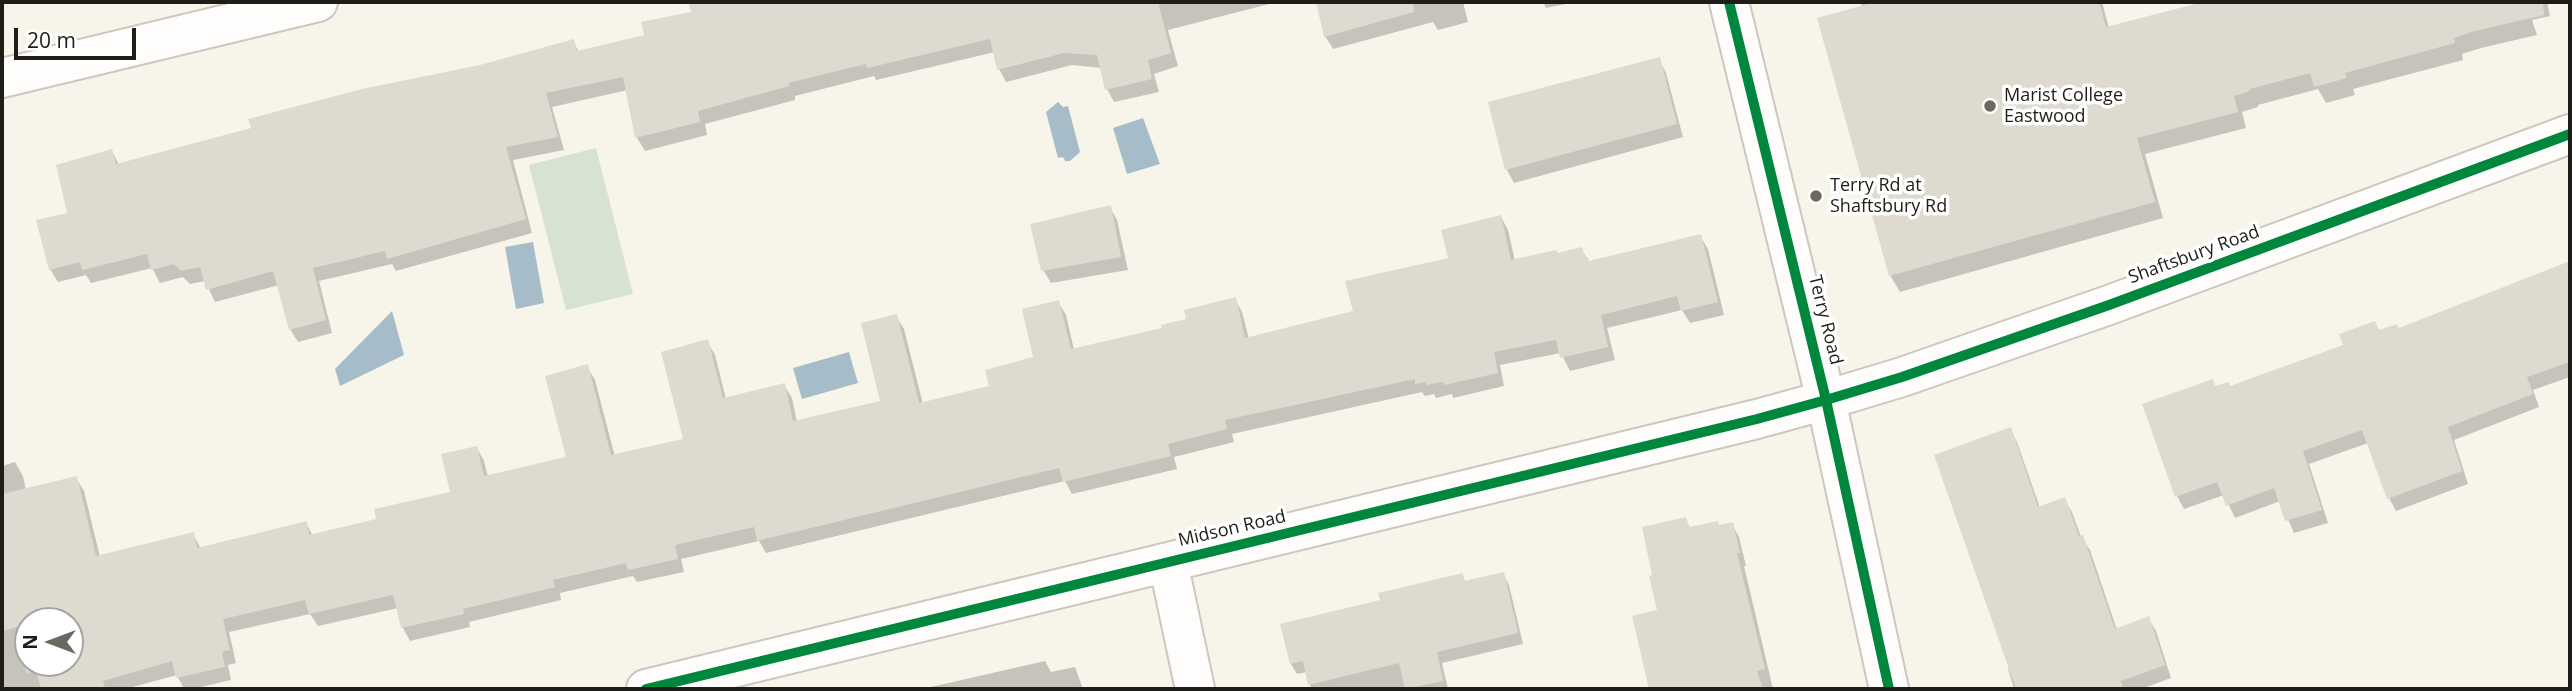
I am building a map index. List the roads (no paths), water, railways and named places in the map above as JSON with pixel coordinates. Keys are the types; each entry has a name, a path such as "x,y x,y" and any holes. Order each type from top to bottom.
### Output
{"street":[{"path":"2,78 318,2"},
{"name":"Terry Road","path":"1728,2 1826,400 1889,689"},
{"name":"Shaftsbury Road","path":"1826,400 1902,377 2122,300 2570,134"},
{"name":"Midson Road","path":"646,689 1826,400"},
{"path":"1168,562 1195,689"}],"water":[{"path":"1058,102 1063,107 1068,106 1080,152 1070,161 1065,161 1063,157 1058,158 1046,112"},
{"path":"1143,118 1160,164 1127,174 1113,128"},
{"path":"533,242 544,303 516,309 505,247"},
{"path":"392,311 404,355 340,386 335,369"},
{"path":"849,352 858,383 802,399 793,368"}],"place":[{"name":"Marist College Eastwood","path":"1990,106"},
{"name":"Terry Rd at Shaftsbury Rd","path":"1816,196"}]}
